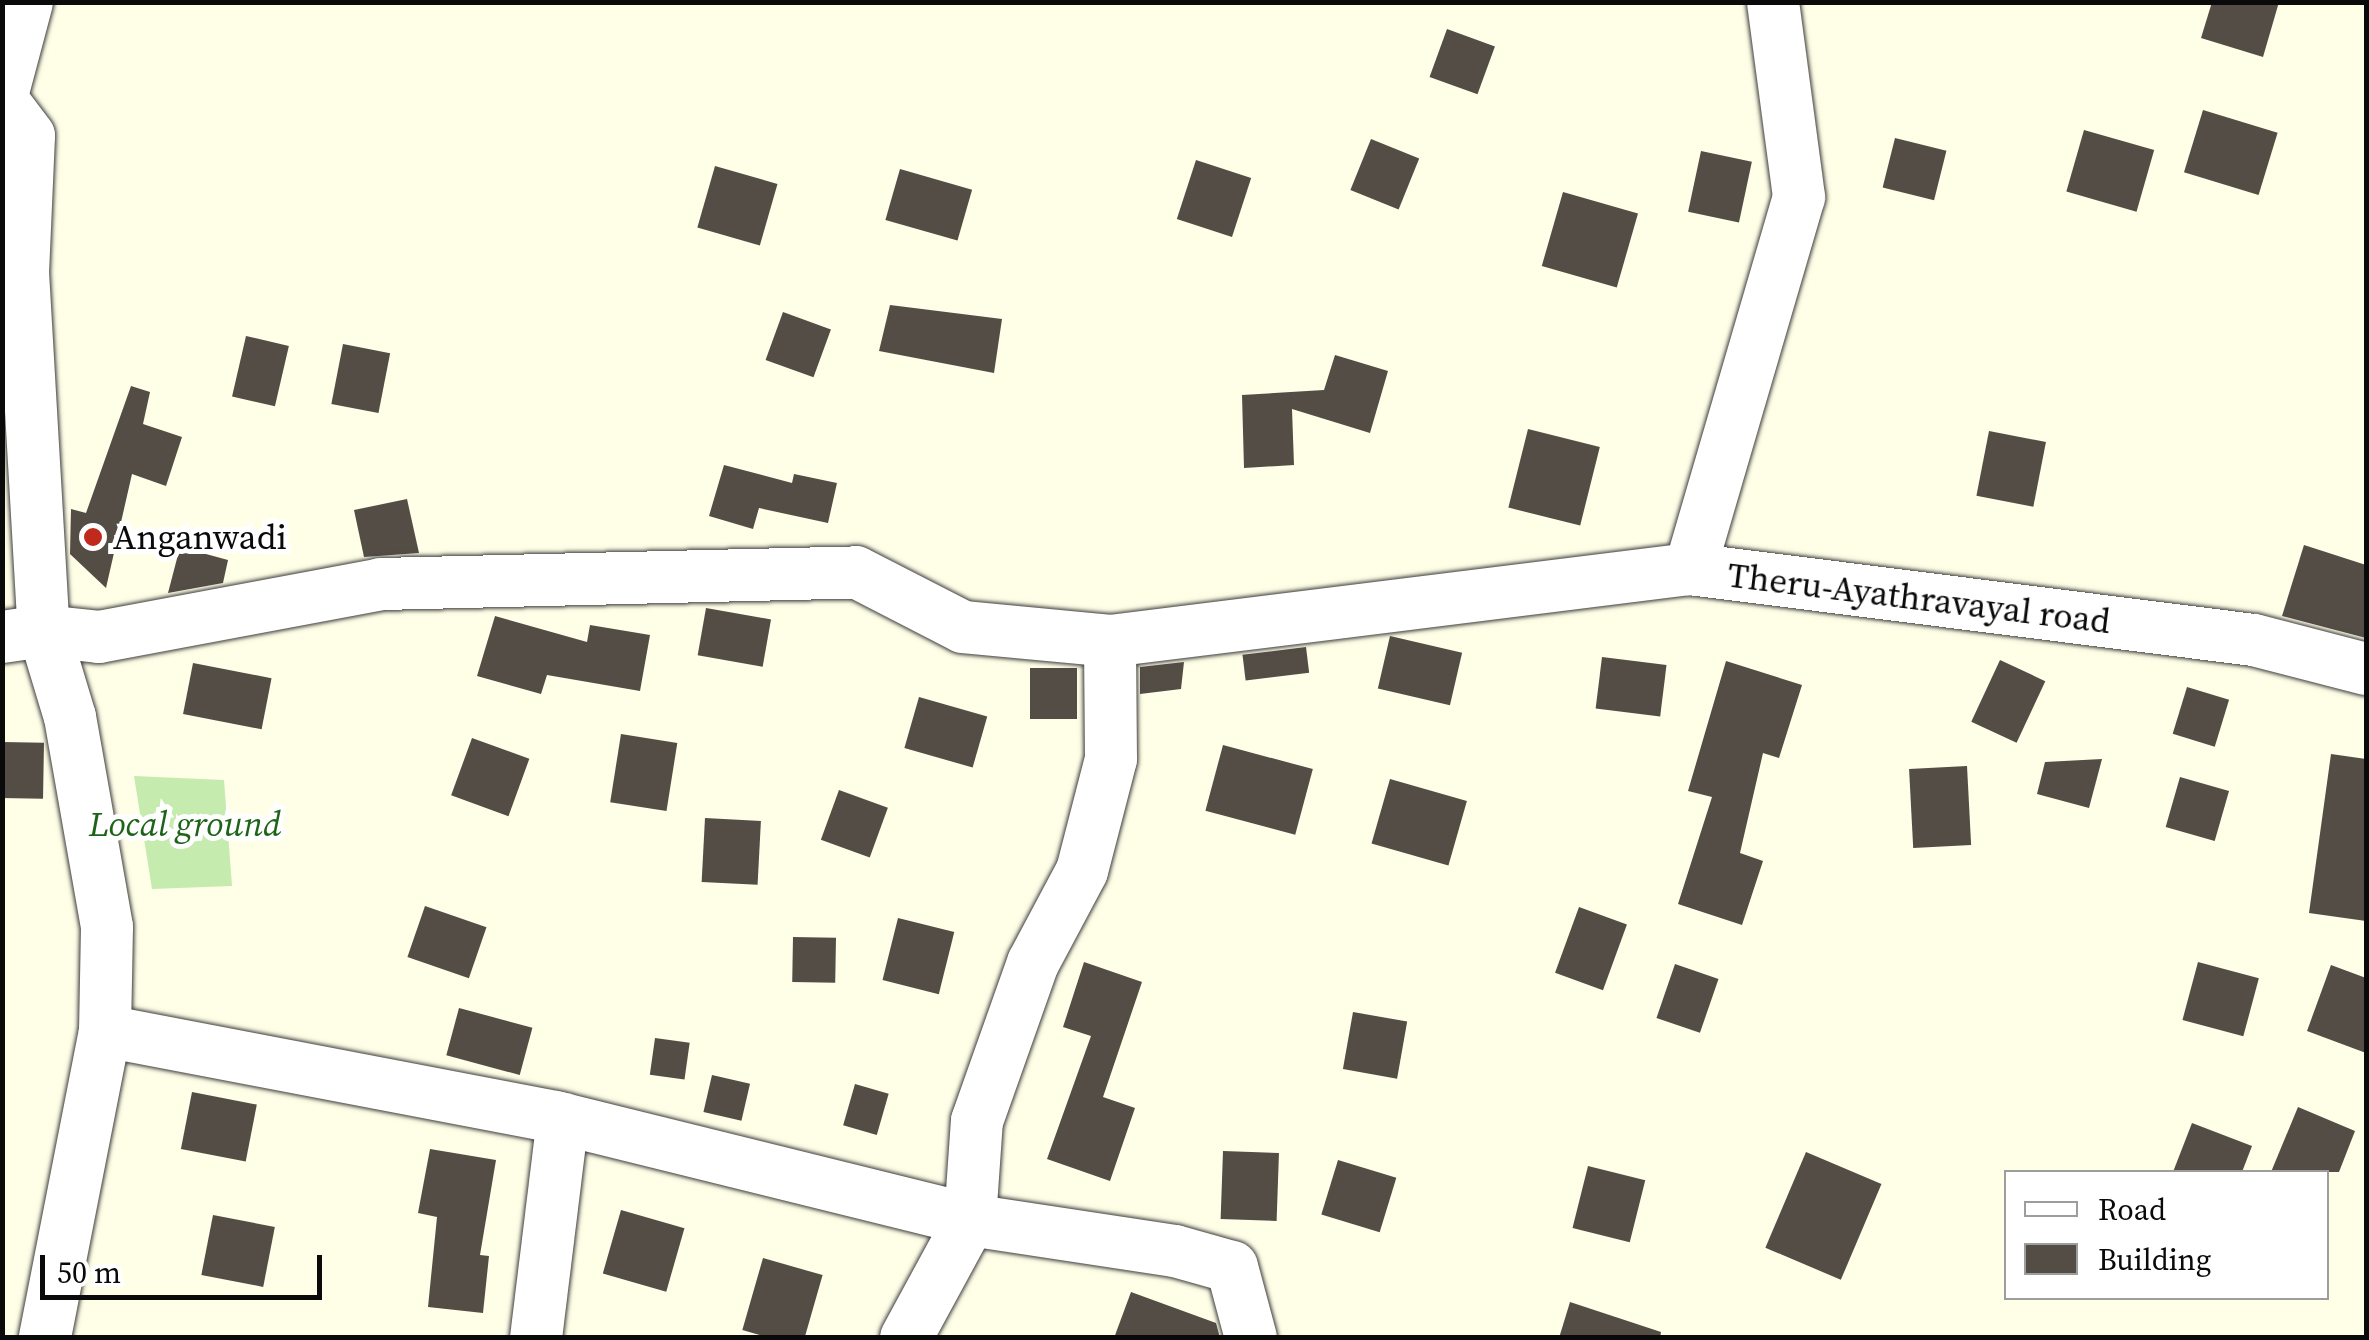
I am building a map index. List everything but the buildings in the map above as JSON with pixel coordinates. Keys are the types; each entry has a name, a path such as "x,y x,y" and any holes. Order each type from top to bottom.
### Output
{"street":[{"path":"27,2 2,98 29,136 23,272 23,634 70,716 104,910 106,1031 44,1338"},
{"name":"Theru-Ayathravayal road","path":"1773,2 1799,197 1690,569 2254,640 2366,669"},
{"path":"23,634 99,637 381,584 856,572 963,627 1110,641 1690,569"},
{"path":"906,1338 970,1220 977,1120 1032,964 1082,871 1111,759 1110,641"},
{"path":"106,1031 563,1119 970,1220 1232,1268 1251,1338"},
{"path":"536,1338 563,1119"}],"green space":[{"name":"Local ground","path":"134,776 224,780 232,886 152,889"}],"place":[{"name":"Anganwadi","path":"93,537"}]}
